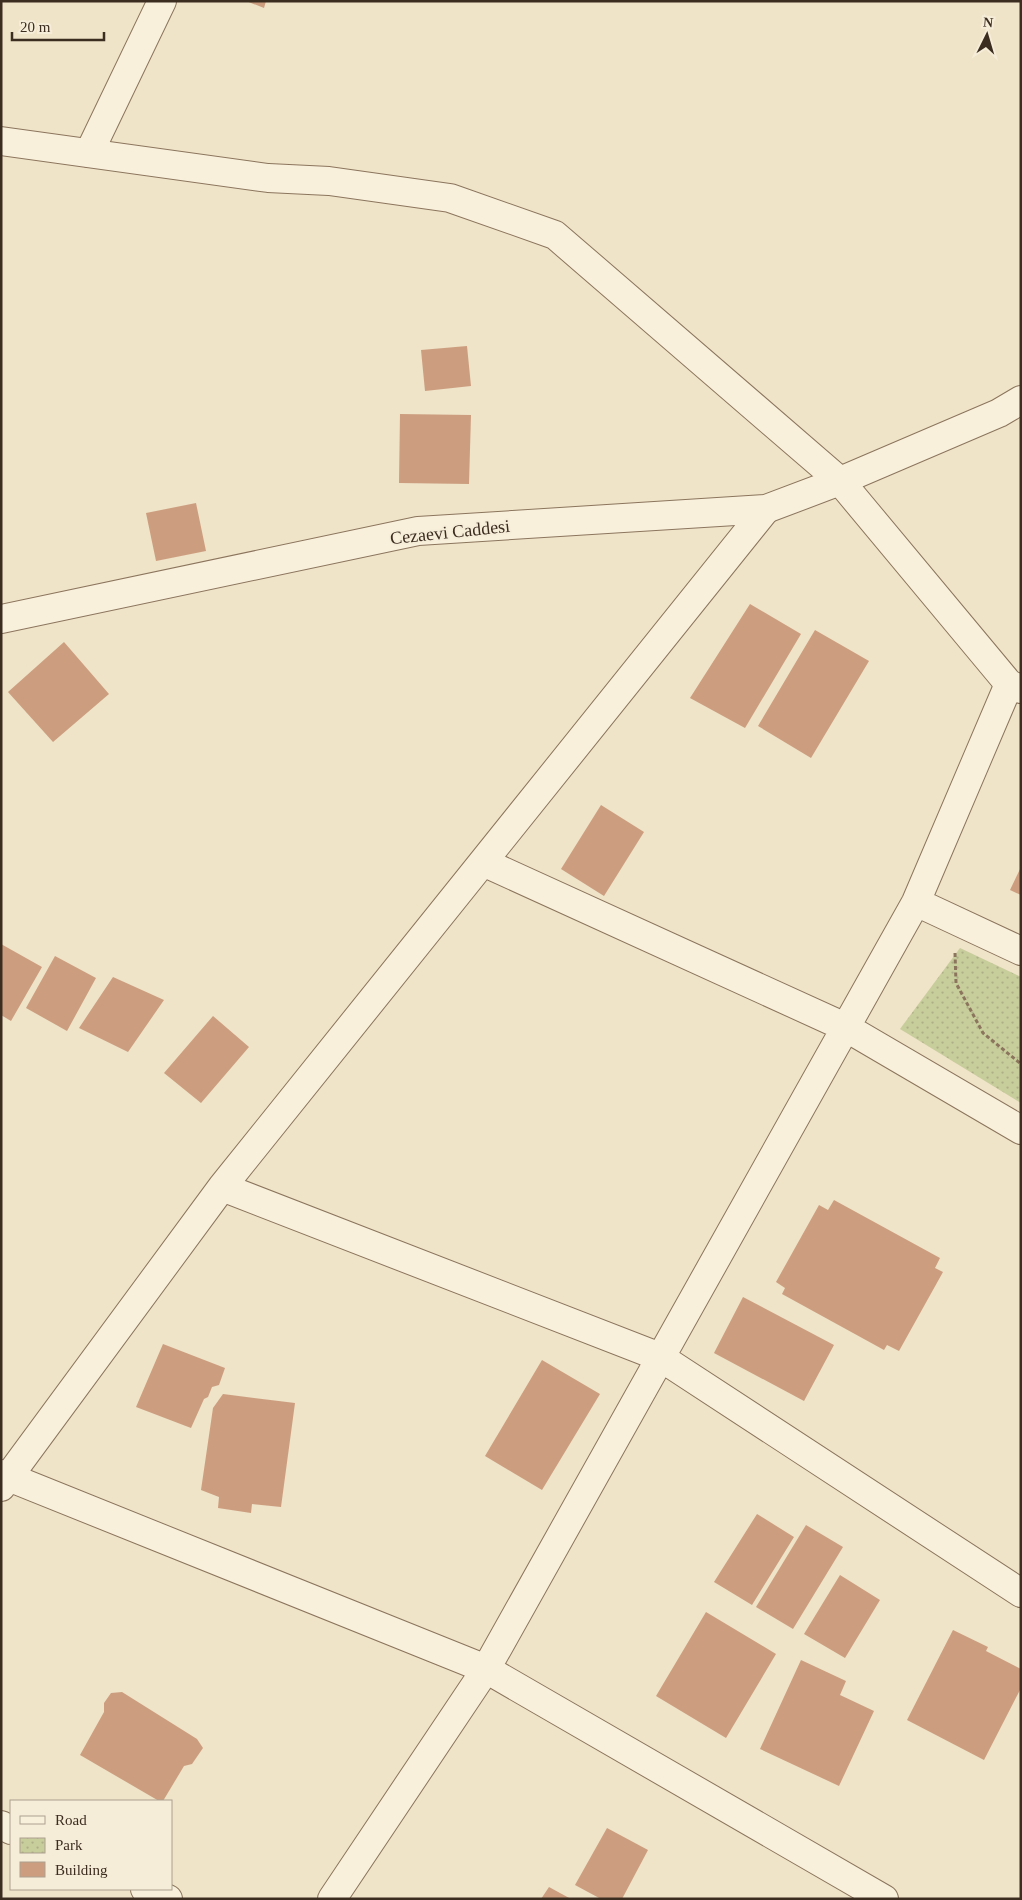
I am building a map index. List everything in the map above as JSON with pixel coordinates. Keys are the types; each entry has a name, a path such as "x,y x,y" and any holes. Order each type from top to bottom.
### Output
{"street":[{"path":"89,153 162,1"},
{"path":"1,141 268,178 329,182 450,198 555,235 840,481 1015,686 916,902 486,1669 332,1899"},
{"name":"Cezaevi Caddesi","path":"1,618 418,531 766,509 840,481 999,413 1021,400"},
{"path":"766,509 222,1187 4,1479 486,1669 884,1899"},
{"path":"483,862 845,1027 1021,1130"},
{"path":"916,902 1021,951"},
{"path":"222,1187 660,1357 1021,1593"},
{"path":"147,1890 168,1899"}],"path":[{"path":"954,920 956,983 983,1033 1021,1064"}],"green space":[{"path":"960,948 1021,977 1021,1103 900,1029"}],"building":[{"path":"246,1 266,1 264,8"},
{"path":"467,346 471,386 425,391 421,350"},
{"path":"400,414 471,415 469,484 399,483"},
{"path":"196,503 206,551 156,561 146,513"},
{"path":"750,604 801,634 745,728 690,698"},
{"path":"815,630 869,661 811,758 758,726"},
{"path":"64,642 109,694 53,742 8,692"},
{"path":"601,805 644,832 604,896 561,869"},
{"path":"1021,867 1021,895 1010,890"},
{"path":"1,944 42,967 11,1021 1,1015"},
{"path":"55,956 96,978 67,1031 26,1008"},
{"path":"113,977 164,1000 128,1052 79,1028"},
{"path":"213,1016 249,1047 201,1103 164,1073"},
{"path":"834,1200 940,1258 935,1268 943,1272 899,1351 887,1345 884,1350 782,1294 785,1288 776,1282 819,1205 828,1210"},
{"path":"743,1297 834,1345 804,1401 714,1353"},
{"path":"163,1344 225,1368 219,1385 212,1387 208,1397 204,1399 191,1428 136,1407"},
{"path":"542,1360 600,1394 542,1490 485,1456"},
{"path":"223,1394 295,1403 281,1507 252,1504 251,1513 218,1508 219,1497 201,1490 213,1408"},
{"path":"757,1514 794,1537 752,1605 714,1582"},
{"path":"806,1525 843,1547 793,1629 756,1607"},
{"path":"840,1575 880,1600 845,1658 804,1634"},
{"path":"706,1612 776,1654 726,1738 656,1696"},
{"path":"953,1630 988,1647 986,1651 1021,1669 1021,1688 984,1760 907,1720"},
{"path":"801,1660 846,1681 840,1695 874,1711 839,1786 760,1749"},
{"path":"122,1692 197,1739 203,1748 192,1764 184,1766 164,1800 157,1800 80,1755 104,1712 104,1703 111,1693"},
{"path":"607,1828 648,1850 622,1899 601,1899 575,1885"},
{"path":"549,1887 571,1899 541,1899"}]}
